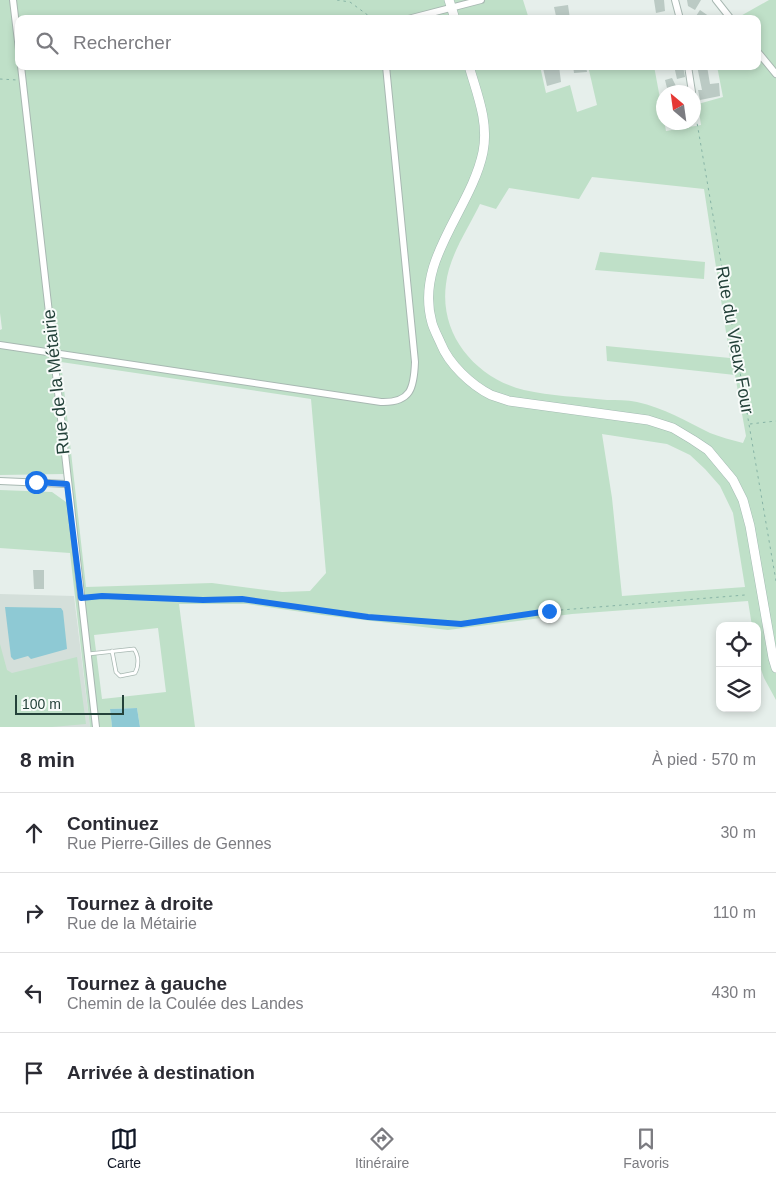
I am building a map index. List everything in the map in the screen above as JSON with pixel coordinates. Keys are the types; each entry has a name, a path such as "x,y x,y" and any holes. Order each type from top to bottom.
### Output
{"street":[{"path":"13,0 15,17"},
{"path":"419,15 450,4 481,0"},
{"path":"676,0 679,15"},
{"path":"716,0 728,15"},
{"path":"761,56 776,74"},
{"name":"Rue de la Métairie","path":"21,70 96,727"},
{"path":"0,345 381,402 394,402 405,397 412,389 415,362 386,70"},
{"path":"470,70 481,105 485,130 483,151 476,177 436,257 430,274 428,301 432,323 443,350 458,369 477,386 491,395 509,401 648,420 673,428 708,450 733,480 743,500 750,526 776,668"},
{"path":"689,70 691,85"},
{"path":"0,481 67,484"}],"lane":[{"path":"87,654 112,651 134,649 137,652 138,668 135,674 120,676 116,672 112,651"}],"path":[{"path":"337,0 350,2 368,15"},
{"path":"0,79 22,80"},
{"name":"Rue du Vieux Four","path":"699,130 776,582"},
{"path":"750,424 776,421"},
{"path":"81,598 102,596 203,600 242,599 368,617 461,624 549,611 745,595"}],"shaded area":[{"path":"0,594 74,596 90,727 0,727"}],"green space":[{"path":"0,0 523,0 528,15 15,15 15,70 541,70 546,93 570,85 577,112 597,105 589,70 655,70 658,85 656,85 656,130 666,131 701,130 701,103 723,97 718,70 761,70 761,15 742,15 769,0 776,0 776,700 761,669 761,622 751,622 748,601 572,614 448,630 247,604 179,604 195,727 140,727 137,708 110,709 112,727 90,727 70,553 0,548 0,490 52,492 66,502 64,474 0,475 0,330 2,329 0,313","holes":["592,177 704,189 730,358 606,346 607,361 735,375 746,436 743,443 710,433 666,411 637,402 544,394 524,390 491,376 476,365 464,352 448,320 445,303 446,284 455,253 480,204 496,209 509,188 579,199","61,362 311,399 326,573 310,591 282,592 212,583 86,587","602,434 667,444 690,455 720,486 733,513 745,587 622,596 612,498","158,628 166,692 102,699 94,635"]},
{"path":"600,252 705,262 704,279 595,270"},
{"path":"0,644 7,670 12,673 77,657 86,724 52,727 0,727"}],"water":[{"path":"5,607 61,608 63,611 67,649 31,659 28,656 14,660 11,657"},
{"path":"137,708 140,727 112,727 110,709"}],"building":[{"path":"654,0 664,0 665,11 656,13"},
{"path":"687,0 701,0 695,10 688,6"},
{"path":"568,5 569,15 556,15 554,7"},
{"path":"700,10 707,15 697,15"},
{"path":"543,70 560,70 561,82 547,86"},
{"path":"574,70 587,70 587,72 574,73"},
{"path":"675,70 684,70 685,77 677,79"},
{"path":"698,70 708,70 710,84 719,83 720,96 701,100"},
{"path":"672,78 676,85 666,85 665,80"},
{"path":"33,570 44,570 44,589 34,589"}],"route":[{"path":"36,482 67,484 81,598 102,596 203,600 242,599 368,617 461,624 549,611"}]}
